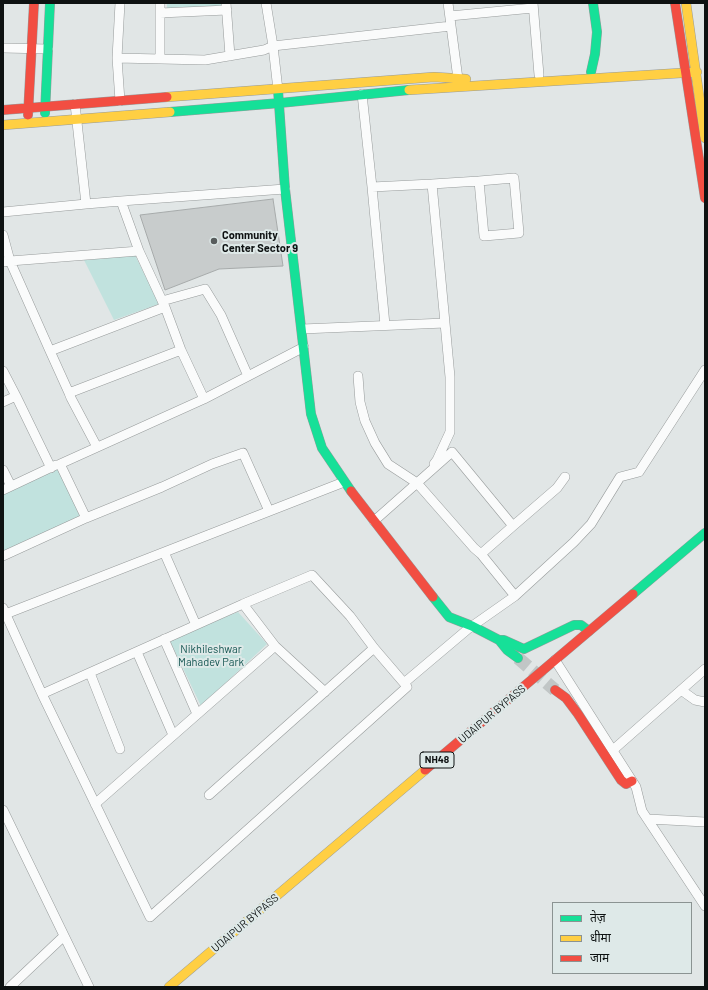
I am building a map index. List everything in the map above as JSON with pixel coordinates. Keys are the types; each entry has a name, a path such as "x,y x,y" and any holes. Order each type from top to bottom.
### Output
{"main road":[{"path":"28,122 34,3"},
{"path":"45,121 50,3"},
{"path":"591,72 595,54 597,32 593,3"},
{"path":"675,3 705,198"},
{"path":"686,3 705,138"},
{"path":"3,125 685,68"},
{"path":"3,110 434,77 458,79 696,68"},
{"path":"278,90 285,189 311,414 322,448 344,482 449,617 472,626 499,640 504,640 524,649 574,625 581,625 589,631"},
{"name":"UDAIPUR BYPASS","path":"169,987 705,533"},
{"path":"499,640 507,650 518,658"},
{"path":"555,690 566,698 578,714 621,780 626,784 632,781"}],"street":[{"path":"120,3 117,58 120,101"},
{"path":"160,3 160,59"},
{"path":"266,3 278,90"},
{"path":"448,3 458,79"},
{"path":"160,13 226,6 230,56"},
{"path":"117,58 205,60 264,50 273,46 450,21 533,6 539,75"},
{"path":"3,48 48,49"},
{"path":"362,94 385,325"},
{"path":"75,104 86,204"},
{"path":"372,187 479,182 514,178 519,233 484,236 479,182"},
{"path":"417,483 437,460 450,432 450,377 432,184"},
{"path":"3,212 121,201 285,189"},
{"path":"121,201 139,251 163,304 181,350 204,399"},
{"path":"3,235 7,261 69,393 97,447"},
{"path":"7,261 139,251"},
{"path":"50,351 163,304 205,289 221,315 248,376"},
{"path":"302,329 445,323"},
{"path":"3,470 7,488 204,399 304,347"},
{"path":"69,393 181,350"},
{"path":"404,683 472,626 515,596 574,542 591,524 620,477 639,472 705,370"},
{"path":"3,371 86,518"},
{"path":"358,376 360,402 365,421 375,443 388,464 417,483 481,554 515,596"},
{"path":"3,402 16,396"},
{"path":"374,521 452,452 514,526"},
{"path":"3,556 86,518 162,487 212,464 243,453 269,511"},
{"path":"481,554 557,488 565,477"},
{"path":"42,694 243,604 312,575 350,616 374,648 407,686 150,917 42,694 4,612 344,482"},
{"path":"164,552 196,625"},
{"path":"243,604 276,646 325,692"},
{"path":"164,640 197,714"},
{"path":"95,804 276,646"},
{"path":"209,795 374,648"},
{"path":"137,652 173,735"},
{"path":"555,660 636,787 642,811 705,906"},
{"path":"613,750 705,669"},
{"path":"90,673 120,749"},
{"path":"681,690 695,700 705,702"},
{"path":"3,810 89,987"},
{"path":"648,819 705,822"},
{"path":"10,987 64,936"}],"green space":[{"path":"167,3 225,3 225,8 167,10"},
{"path":"135,255 159,304 114,320 84,260"},
{"path":"61,466 81,517 3,552 3,490"},
{"name":"Nikhileshwar Mahadev Park","path":"238,612 267,644 201,706 169,639"}],"building":[{"name":"Community Center Sector 9","path":"273,199 283,266 219,269 165,290 140,215"}],"tunnel":[{"path":"518,658 555,690"}],"traffic: fast":[{"path":"45,113 50,3"},
{"path":"591,72 595,54 597,32 593,3"},
{"path":"278,90 285,189 311,414 322,448 351,491"},
{"path":"170,112 409,90"},
{"path":"633,594 705,533"},
{"path":"433,597 449,617 472,626 499,640 504,640 524,649 574,625 581,625 589,631"},
{"path":"499,640 507,650 518,658"}],"traffic: slow":[{"path":"686,3 705,138"},
{"path":"409,90 697,72"},
{"path":"167,97 434,77 466,79"},
{"path":"3,125 170,112"},
{"path":"169,987 425,770"}],"traffic: jam":[{"path":"28,115 34,3"},
{"path":"675,3 705,198"},
{"path":"3,110 167,97"},
{"path":"351,491 433,597"},
{"path":"425,770 633,594"},
{"path":"555,690 566,698 578,714 621,780 626,784 632,781"}],"place":[{"name":"Community Center Sector 9","path":"214,241"}]}
